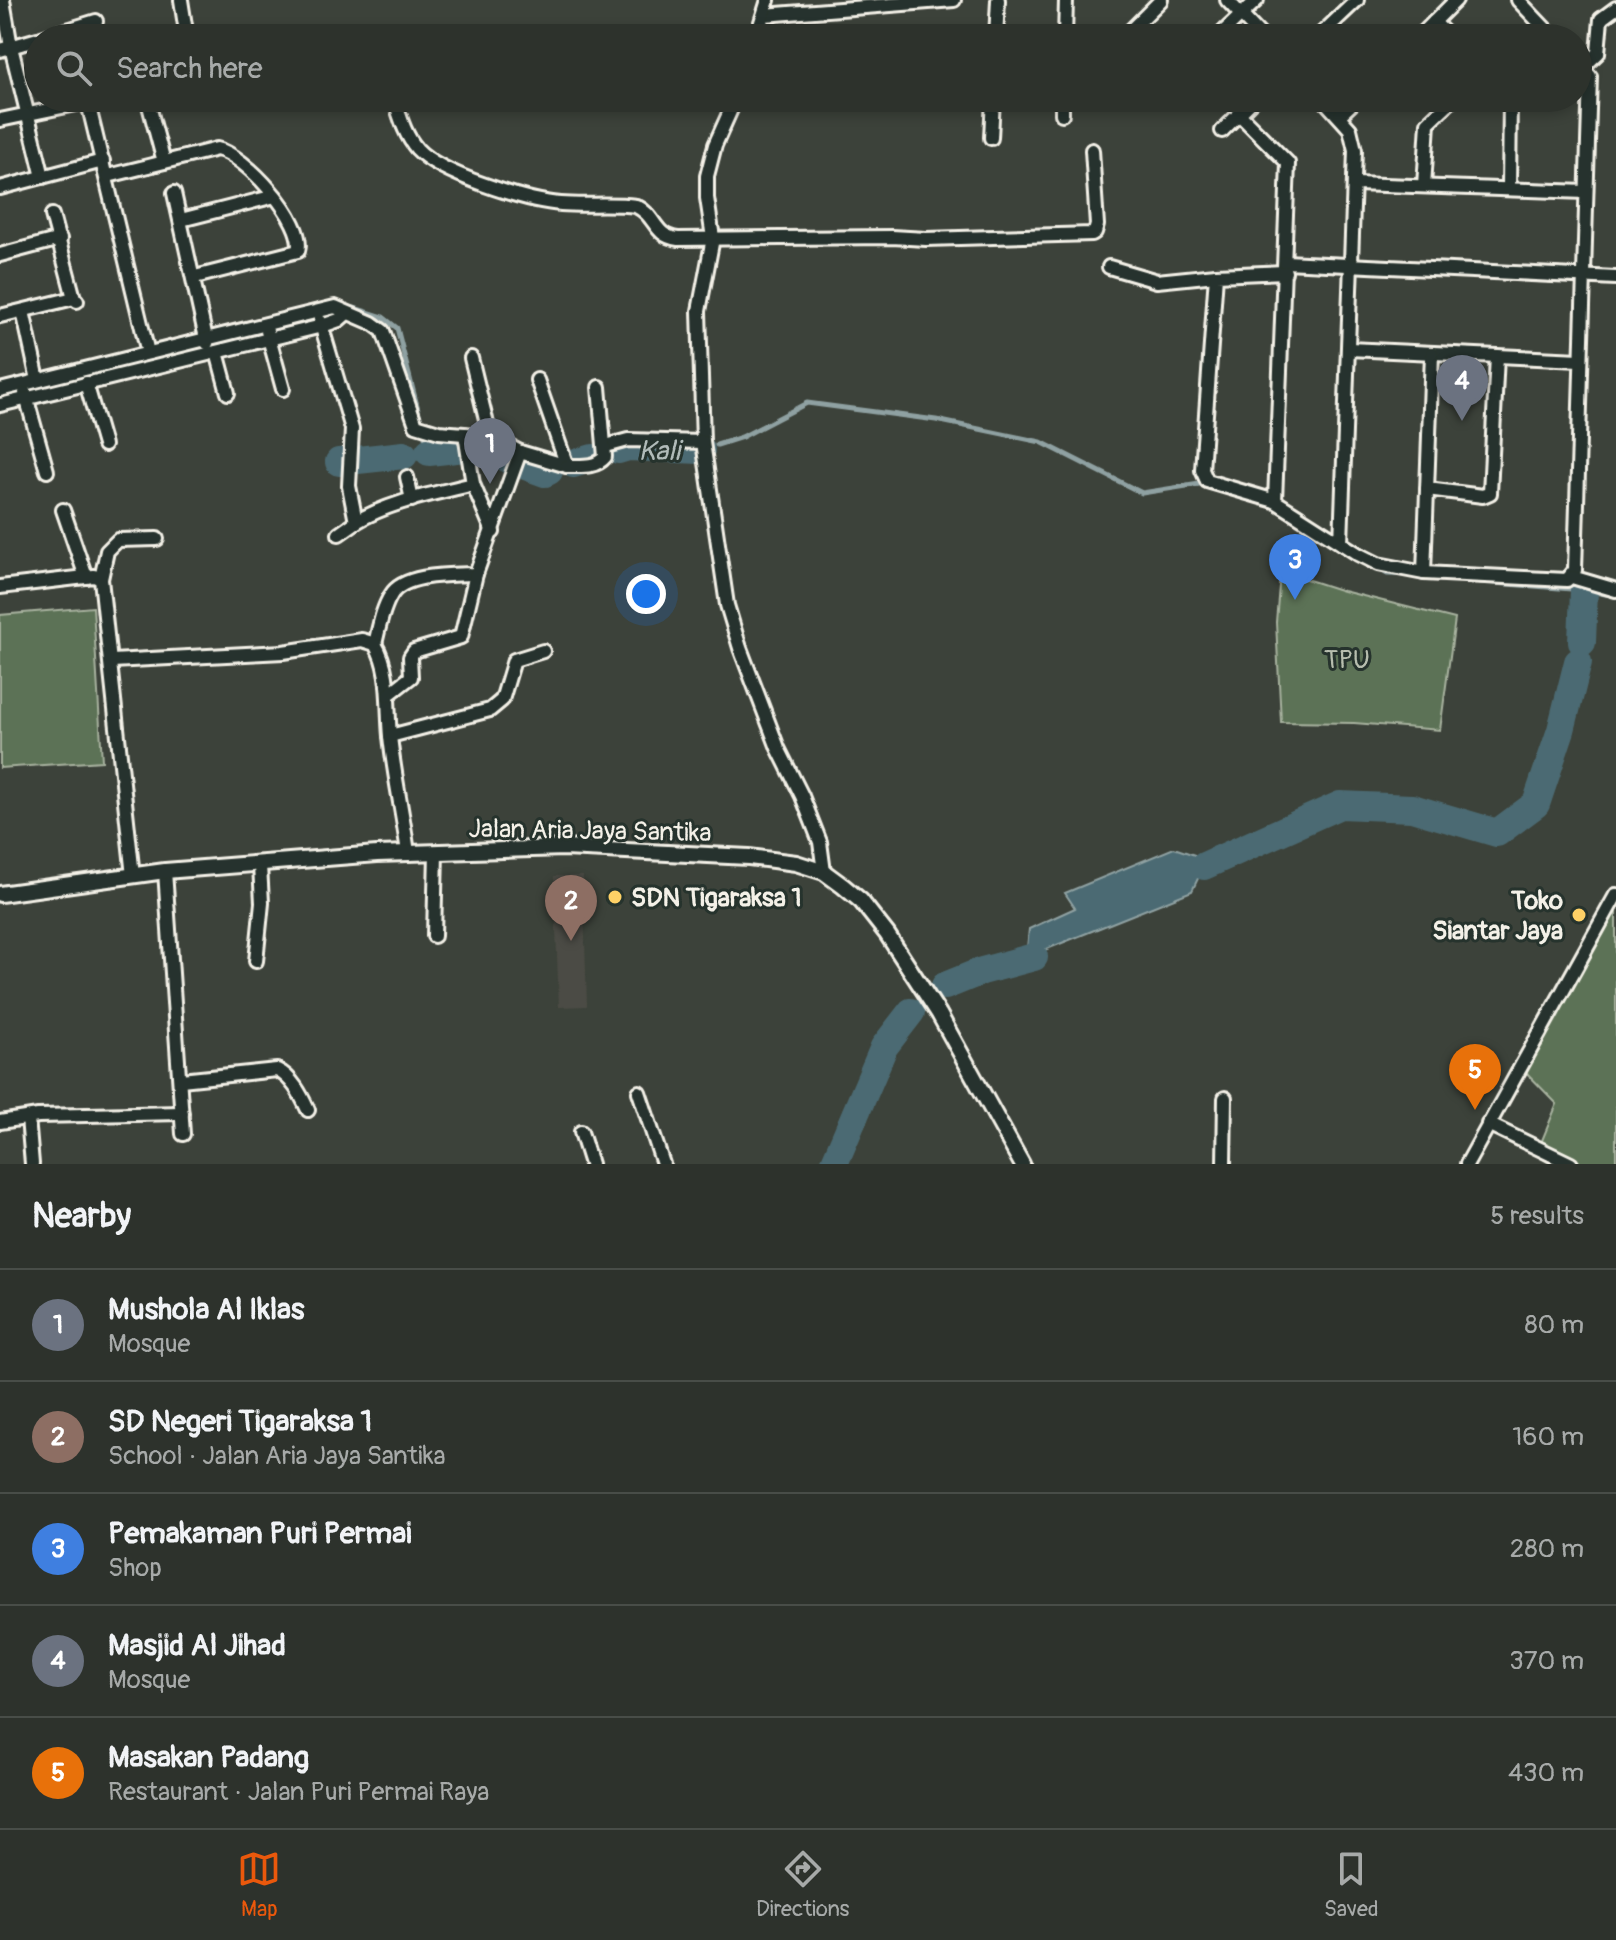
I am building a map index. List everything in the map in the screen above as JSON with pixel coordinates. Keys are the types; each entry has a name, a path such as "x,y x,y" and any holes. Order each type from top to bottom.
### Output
{"street":[{"path":"3,0 6,48 24,104"},
{"path":"181,0 185,24"},
{"path":"761,24 768,0"},
{"path":"764,15 954,0"},
{"path":"997,24 998,0"},
{"path":"1065,24 1066,0"},
{"path":"1137,24 1161,0"},
{"path":"1227,0 1250,24"},
{"path":"1232,24 1257,0"},
{"path":"1332,24 1357,0"},
{"path":"1434,22 1456,0"},
{"path":"1518,0 1541,24"},
{"path":"1592,57 1598,53 1601,19 1616,8"},
{"path":"86,24 96,21"},
{"path":"0,120 33,112"},
{"path":"90,112 148,353"},
{"path":"151,112 164,162"},
{"path":"399,112 409,137 419,150 438,165 528,198 560,204 636,206 646,211 667,238 926,239 1092,234 1097,225 1092,150"},
{"path":"730,112 709,161 707,198 713,238 699,311 703,442 727,605 778,748 820,842 824,872"},
{"path":"991,138 992,112"},
{"path":"1337,112 1353,138 1355,184 1341,543"},
{"path":"1340,115 1343,112"},
{"path":"1424,186 1427,125 1440,112"},
{"path":"1509,189 1510,112"},
{"path":"1216,275 1203,476 1207,481 1275,501 1378,564 1424,573 1567,580 1575,570 1589,112"},
{"path":"27,113 43,177"},
{"path":"1222,131 1239,114 1288,163 1275,501"},
{"path":"108,176 207,150 223,150 275,196 297,233 300,243 298,251 195,277"},
{"path":"0,188 103,161"},
{"path":"1355,184 1586,192"},
{"path":"174,193 195,277 206,338 228,393"},
{"path":"181,220 275,196"},
{"path":"0,316 76,299 52,215"},
{"path":"0,255 60,239"},
{"path":"1109,267 1157,281 1285,267 1352,265 1616,278"},
{"path":"0,390 335,307 383,331 416,425 439,432 490,436 520,452 567,466 598,463 604,459 606,446 599,387"},
{"path":"318,310 352,429 349,486 356,522"},
{"path":"23,311 38,380"},
{"path":"0,405 322,326 339,320 347,313"},
{"path":"265,323 283,389"},
{"path":"1349,349 1580,360"},
{"path":"1424,573 1432,353"},
{"path":"1427,489 1483,496 1490,493 1497,356"},
{"path":"471,358 490,436"},
{"path":"537,380 567,466"},
{"path":"86,383 104,445"},
{"path":"22,384 47,471"},
{"path":"465,434 473,484 493,532"},
{"path":"606,446 628,440 703,442"},
{"path":"388,695 411,677 410,657 414,651 461,637 476,574 520,452"},
{"path":"407,477 412,500"},
{"path":"339,534 376,512 473,484"},
{"path":"63,510 86,577"},
{"path":"133,876 101,579 107,551 118,540 157,539"},
{"path":"375,644 389,597 400,584 440,575 476,574"},
{"path":"0,587 94,576 101,579"},
{"path":"1572,577 1616,590"},
{"path":"112,661 283,652 362,640 375,644 381,654 388,695 390,736 408,853"},
{"path":"390,736 490,710 502,700 514,660 543,651"},
{"name":"Jalan Aria Jaya Santika","path":"0,894 165,871 377,854 565,848 749,857 796,863 824,872 861,901 887,934 939,1014 1022,1164"},
{"path":"434,936 436,852"},
{"path":"256,961 262,903 260,865"},
{"path":"165,871 183,1134"},
{"path":"1467,1164 1616,895"},
{"path":"181,1080 277,1070 283,1072 301,1094 308,1110"},
{"path":"639,1092 663,1164"},
{"path":"1224,1164 1225,1098"},
{"path":"0,1122 28,1118 182,1113"},
{"path":"28,1118 32,1164"},
{"path":"1488,1124 1571,1164"},
{"path":"581,1132 591,1164"}],"shaded area":[{"path":"554,876 583,876 587,1006 559,1007"}],"green space":[{"name":"TPU","path":"1287,573 1343,591 1455,619 1440,730 1354,723 1281,722 1276,622 1280,574"},
{"path":"93,607 102,761 0,768 0,615"},
{"path":"1616,898 1616,1164 1551,1164 1536,1155 1557,1104 1520,1066"}],"water":[{"path":"1174,848 1195,855 1204,866 1192,891 1042,951 1034,957 1027,948 1029,929 1075,908 1065,893"}],"waterway":[{"path":"354,308 383,317 397,328 429,452"},
{"path":"273,329 313,320"},
{"path":"213,344 256,333"},
{"path":"31,390 203,347"},
{"path":"0,398 17,394"},
{"path":"717,445 742,437 807,403 936,420 1041,442 1142,493 1206,483"},
{"name":"Kali","path":"429,452 474,447 482,450"},
{"name":"Kali","path":"618,450 628,447 701,450"},
{"name":"Kali","path":"339,462 404,455"},
{"name":"Kali","path":"573,464 593,458"},
{"name":"Kali","path":"509,460 545,473 549,471"},
{"path":"1379,569 1387,574 1408,575"},
{"path":"1470,581 1584,590 1616,596"},
{"path":"1582,642 1584,590"},
{"path":"1204,866 1340,805 1412,808 1497,833 1536,804 1561,730 1578,662"},
{"path":"945,986 982,971 1034,957"},
{"path":"834,1164 884,1047 911,1012"}],"place":[{"name":"Masjid Al Jihad","path":"1462,421"},
{"name":"Mushola Al Iklas","path":"490,484"},
{"name":"Pemakaman Puri Permai","path":"1295,600"},
{"name":"SDN Tigaraksa 1","path":"615,897"},
{"name":"Toko Siantar Jaya","path":"1579,915"},
{"name":"SD Negeri Tigaraksa 1","path":"571,941"},
{"name":"Masakan Padang","path":"1475,1110"}]}
